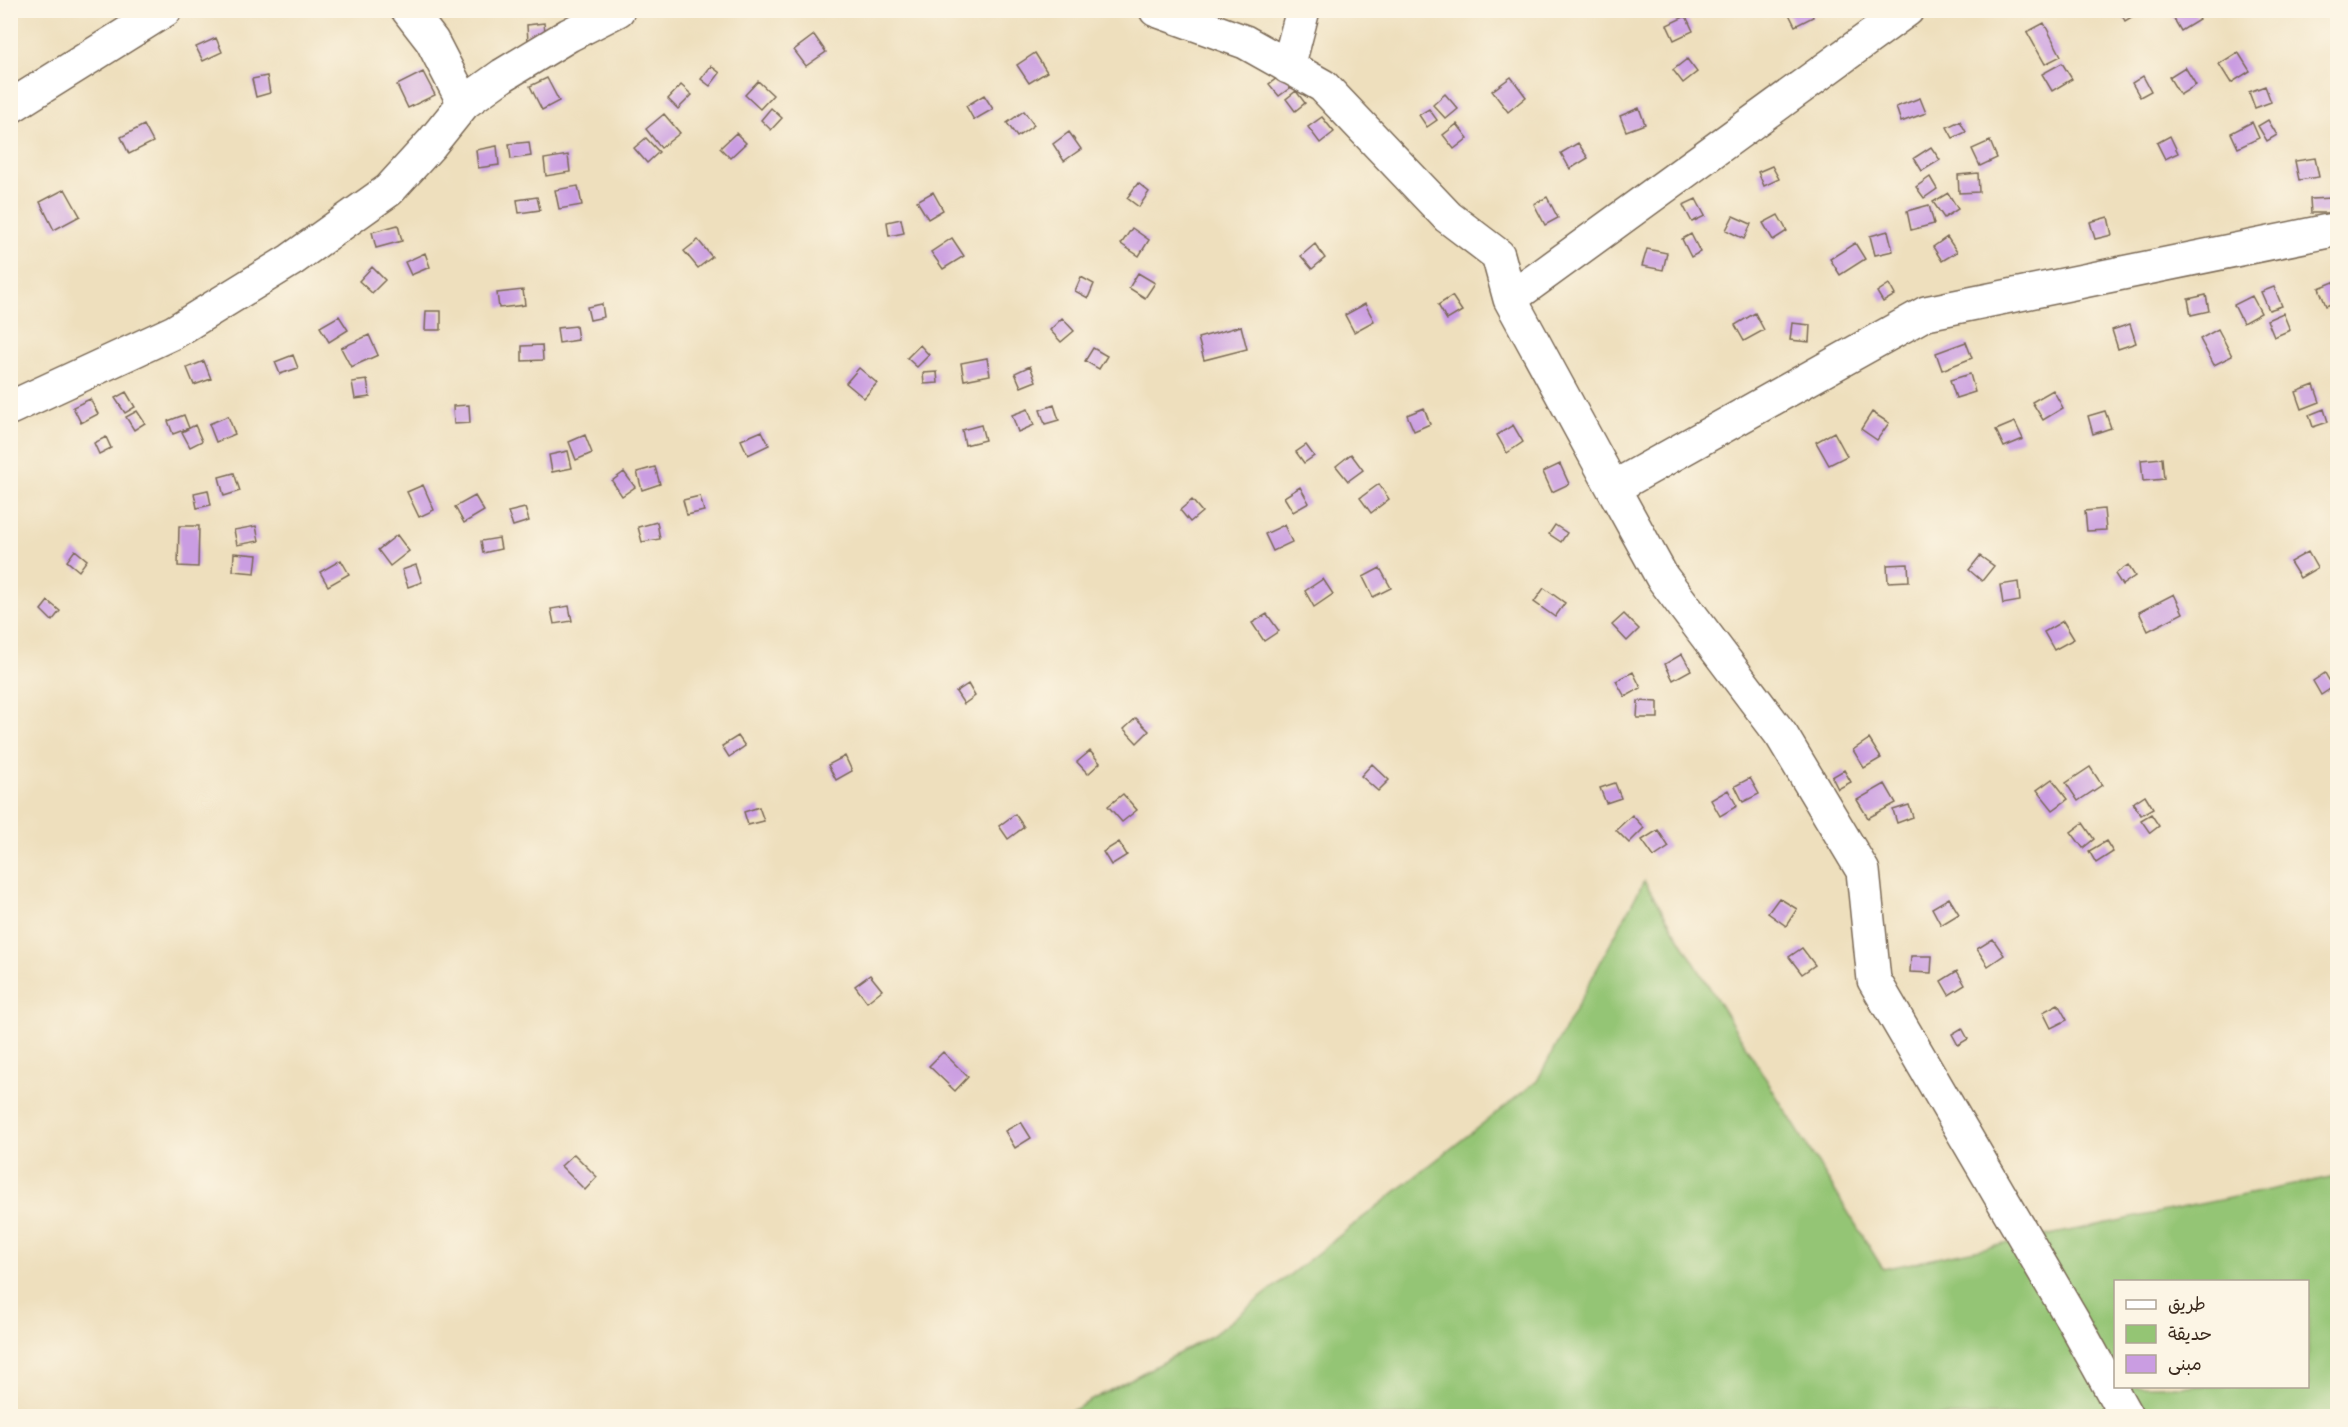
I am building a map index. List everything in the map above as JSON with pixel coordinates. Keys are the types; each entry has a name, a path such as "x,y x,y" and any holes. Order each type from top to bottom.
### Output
{"street":[{"path":"10,107 165,10"},
{"path":"408,10 432,41 464,103"},
{"path":"10,408 174,332 291,260 389,190 464,103 503,75 569,35 618,10"},
{"path":"1156,10 1245,42 1323,86 1448,217 1498,255 1510,299 1662,578 1782,736 1863,871 1874,980 2068,1312 2126,1416"},
{"path":"1288,67 1303,10"},
{"path":"1510,299 1907,10"},
{"path":"1613,488 1926,313 2337,229"}],"green space":[{"path":"1644,881 1883,1269 2337,1176 2337,1416 1062,1416 1213,1335 1537,1081"}],"building":[{"path":"1787,10 1810,10 1813,17 1795,26"},
{"path":"2119,10 2143,10 2125,21"},
{"path":"2176,10 2193,10 2199,20 2181,31 2171,14"},
{"path":"1686,16 1693,31 1674,40 1667,25"},
{"path":"544,23 546,41 528,42 527,25"},
{"path":"2044,23 2061,56 2045,64 2027,32"},
{"path":"814,35 826,52 806,66 794,50"},
{"path":"216,38 222,52 203,61 196,47"},
{"path":"2238,52 2250,71 2231,83 2219,64"},
{"path":"1035,53 1047,72 1029,83 1017,65"},
{"path":"1687,59 1697,72 1683,83 1673,70"},
{"path":"2062,63 2072,79 2052,91 2042,74"},
{"path":"711,66 720,73 710,86 701,79"},
{"path":"2185,67 2196,85 2180,95 2169,77"},
{"path":"423,72 435,95 408,108 397,85"},
{"path":"1284,73 1294,85 1279,96 1269,84"},
{"path":"267,76 270,93 256,97 252,79"},
{"path":"2143,76 2151,91 2140,97 2132,83"},
{"path":"1511,77 1526,97 1508,112 1492,91"},
{"path":"547,78 559,101 542,110 530,86"},
{"path":"758,81 773,95 760,109 745,95"},
{"path":"681,85 692,95 678,109 668,99"},
{"path":"2265,86 2271,102 2255,108 2249,92"},
{"path":"1296,91 1305,103 1295,111 1286,99"},
{"path":"1445,94 1458,109 1446,119 1433,105"},
{"path":"984,95 993,109 974,120 966,106"},
{"path":"1920,98 1926,113 1901,122 1896,107"},
{"path":"771,108 782,118 771,130 761,120"},
{"path":"1639,108 1645,124 1626,131 1620,116"},
{"path":"1429,109 1437,120 1427,127 1419,115"},
{"path":"1024,111 1034,125 1017,137 1007,123"},
{"path":"664,114 680,133 661,148 646,129"},
{"path":"1322,117 1334,132 1320,143 1308,127"},
{"path":"2268,120 2277,135 2267,141 2258,126"},
{"path":"1960,121 1966,132 1953,138 1947,127"},
{"path":"2252,122 2259,138 2238,148 2231,133"},
{"path":"1457,124 1468,138 1454,149 1443,135"},
{"path":"144,125 153,142 129,154 121,137"},
{"path":"1069,132 1081,149 1064,161 1053,144"},
{"path":"736,133 746,143 730,158 720,148"},
{"path":"2170,136 2178,153 2165,159 2157,143"},
{"path":"646,138 659,152 647,163 634,148"},
{"path":"1990,141 1997,158 1980,166 1972,149"},
{"path":"529,142 531,156 511,159 509,144"},
{"path":"1578,143 1588,158 1570,169 1561,153"},
{"path":"497,146 499,165 478,168 476,150"},
{"path":"1931,147 1940,160 1922,171 1914,158"},
{"path":"568,155 570,172 546,176 544,159"},
{"path":"2315,158 2319,177 2299,180 2295,161"},
{"path":"1772,166 1779,179 1764,186 1758,172"},
{"path":"1978,173 1979,192 1959,193 1958,175"},
{"path":"1930,177 1937,189 1924,198 1916,187"},
{"path":"1138,183 1149,192 1139,207 1127,198"},
{"path":"578,186 582,205 559,209 555,190"},
{"path":"65,189 80,216 54,230 40,202"},
{"path":"933,192 943,210 928,219 917,201"},
{"path":"1948,193 1958,209 1944,218 1933,202"},
{"path":"537,197 540,210 519,213 517,200"},
{"path":"1547,197 1558,218 1545,225 1534,204"},
{"path":"2333,198 2334,213 2311,213 2310,199"},
{"path":"1696,199 1705,216 1692,222 1683,205"},
{"path":"1929,205 1934,224 1911,230 1907,211"},
{"path":"1778,215 1787,231 1773,240 1763,223"},
{"path":"1733,216 1751,224 1744,239 1726,230"},
{"path":"2108,217 2112,235 2095,239 2090,222"},
{"path":"901,219 904,233 889,236 887,222"},
{"path":"398,225 402,241 376,248 372,232"},
{"path":"1132,228 1149,240 1139,256 1121,244"},
{"path":"1888,231 1893,251 1875,255 1870,236"},
{"path":"1691,234 1700,252 1691,257 1682,239"},
{"path":"1947,237 1957,252 1942,261 1933,247"},
{"path":"952,238 964,256 943,269 931,252"},
{"path":"698,240 712,257 698,268 684,251"},
{"path":"1855,243 1865,259 1840,275 1830,259"},
{"path":"1315,244 1325,258 1312,269 1301,256"},
{"path":"1647,249 1667,253 1663,270 1642,266"},
{"path":"425,253 430,267 411,275 405,262"},
{"path":"372,267 385,280 372,293 359,281"},
{"path":"1138,273 1155,283 1145,298 1129,288"},
{"path":"1081,277 1094,284 1088,298 1075,291"},
{"path":"2336,281 2338,301 2326,306 2319,288"},
{"path":"1889,284 1895,295 1883,302 1877,292"},
{"path":"2274,287 2282,306 2269,310 2261,292"},
{"path":"523,290 525,305 499,308 497,293"},
{"path":"2206,295 2209,311 2191,315 2188,299"},
{"path":"1452,296 1462,311 1447,320 1438,305"},
{"path":"2252,296 2261,313 2243,323 2234,305"},
{"path":"602,304 604,317 590,320 587,307"},
{"path":"1365,304 1374,321 1354,332 1345,315"},
{"path":"426,311 441,311 441,330 425,330"},
{"path":"1755,313 1764,330 1744,341 1735,325"},
{"path":"2283,313 2290,330 2274,337 2267,320"},
{"path":"339,316 348,330 329,342 320,327"},
{"path":"1062,318 1074,331 1061,342 1050,330"},
{"path":"1792,323 1810,325 1809,342 1790,340"},
{"path":"2130,324 2136,343 2118,349 2112,330"},
{"path":"576,326 578,340 559,343 557,328"},
{"path":"1241,326 1247,349 1204,360 1198,338"},
{"path":"2218,329 2232,356 2214,365 2200,339"},
{"path":"369,335 378,355 351,367 341,348"},
{"path":"1966,342 1972,358 1942,370 1936,353"},
{"path":"542,345 543,360 522,361 522,346"},
{"path":"920,345 929,355 917,367 907,358"},
{"path":"1093,348 1107,356 1099,369 1085,361"},
{"path":"293,355 298,368 280,374 275,362"},
{"path":"987,358 990,375 964,380 961,363"},
{"path":"204,361 211,379 194,385 187,368"},
{"path":"1030,366 1036,381 1021,387 1015,373"},
{"path":"859,368 877,383 864,398 846,383"},
{"path":"937,372 938,383 924,384 923,373"},
{"path":"1970,374 1975,392 1956,398 1950,380"},
{"path":"367,380 370,397 355,399 352,382"},
{"path":"2314,385 2320,402 2302,409 2296,392"},
{"path":"2053,390 2063,408 2043,420 2032,402"},
{"path":"126,392 135,407 125,413 115,398"},
{"path":"90,399 98,414 81,423 73,407"},
{"path":"469,405 470,423 454,424 453,406"},
{"path":"1054,405 1059,420 1045,424 1040,410"},
{"path":"1424,408 1430,424 1414,431 1407,415"},
{"path":"1028,409 1034,425 1018,432 1012,415"},
{"path":"2324,409 2328,422 2313,427 2309,415"},
{"path":"137,411 145,423 134,430 126,417"},
{"path":"2105,411 2111,428 2093,434 2088,416"},
{"path":"1872,412 1889,423 1877,440 1861,429"},
{"path":"184,415 189,428 173,434 168,421"},
{"path":"228,416 235,434 216,442 209,424"},
{"path":"2015,422 2023,439 2004,447 1996,430"},
{"path":"195,425 202,441 190,447 182,432"},
{"path":"981,425 985,440 965,445 962,430"},
{"path":"1513,425 1523,442 1507,453 1497,435"},
{"path":"762,431 769,445 748,455 741,440"},
{"path":"1834,432 1847,456 1829,465 1816,442"},
{"path":"585,435 592,453 576,460 569,442"},
{"path":"106,437 111,448 99,454 94,443"},
{"path":"1306,445 1314,456 1304,463 1296,452"},
{"path":"568,451 572,468 552,472 549,455"},
{"path":"1351,454 1363,470 1348,481 1336,466"},
{"path":"2162,458 2164,479 2143,481 2141,460"},
{"path":"1560,464 1569,484 1552,492 1543,472"},
{"path":"655,467 660,484 642,490 637,472"},
{"path":"624,472 635,487 622,496 612,481"},
{"path":"234,473 240,491 224,496 219,477"},
{"path":"1379,484 1389,499 1371,513 1360,498"},
{"path":"423,485 434,510 419,517 407,492"},
{"path":"1300,487 1309,503 1293,512 1284,497"},
{"path":"208,490 211,505 197,508 194,493"},
{"path":"475,496 484,511 464,523 455,507"},
{"path":"700,496 704,511 687,515 683,500"},
{"path":"1192,500 1202,512 1190,522 1180,510"},
{"path":"525,508 529,521 513,526 508,512"},
{"path":"2104,509 2106,530 2087,531 2085,511"},
{"path":"657,522 660,539 642,542 638,527"},
{"path":"1284,525 1292,542 1273,551 1265,534"},
{"path":"1555,525 1567,533 1561,542 1549,534"},
{"path":"179,526 199,526 198,567 178,566"},
{"path":"256,526 259,541 237,545 234,530"},
{"path":"397,535 409,551 390,566 378,550"},
{"path":"499,538 501,549 483,553 481,541"},
{"path":"75,550 87,560 79,571 67,561"},
{"path":"2308,552 2317,568 2300,578 2290,562"},
{"path":"234,553 257,555 255,573 233,571"},
{"path":"1980,556 1994,566 1982,581 1969,570"},
{"path":"341,560 349,574 328,586 320,572"},
{"path":"1908,564 1909,581 1888,582 1887,565"},
{"path":"416,565 422,582 408,587 402,570"},
{"path":"2128,565 2135,576 2122,585 2115,574"},
{"path":"1380,568 1391,588 1373,597 1363,577"},
{"path":"1323,579 1333,594 1314,607 1305,591"},
{"path":"2018,582 2020,601 2003,604 2000,585"},
{"path":"1544,588 1565,603 1555,617 1534,602"},
{"path":"2174,594 2183,613 2148,631 2139,612"},
{"path":"48,601 60,611 52,621 41,610"},
{"path":"569,606 572,621 554,624 551,609"},
{"path":"1267,614 1279,631 1264,641 1252,623"},
{"path":"1624,614 1639,629 1627,641 1612,625"},
{"path":"2063,621 2074,639 2054,650 2044,632"},
{"path":"1682,654 1691,670 1673,680 1665,664"},
{"path":"1633,672 1641,688 1625,697 1616,681"},
{"path":"2325,673 2333,687 2321,695 2313,681"},
{"path":"968,684 975,696 964,704 956,692"},
{"path":"1638,701 1658,702 1658,718 1637,718"},
{"path":"1136,718 1149,731 1137,743 1124,729"},
{"path":"738,736 745,746 729,757 722,746"},
{"path":"1869,739 1881,758 1864,768 1853,750"},
{"path":"1090,751 1100,763 1088,774 1077,762"},
{"path":"845,756 852,771 836,780 828,765"},
{"path":"1372,764 1389,780 1378,791 1361,776"},
{"path":"2090,767 2102,785 2078,801 2066,783"},
{"path":"1844,770 1851,782 1838,789 1832,777"},
{"path":"1750,778 1759,794 1743,802 1735,786"},
{"path":"2052,779 2068,799 2053,810 2037,790"},
{"path":"1615,783 1621,798 1606,803 1600,788"},
{"path":"1885,784 1896,803 1868,818 1857,800"},
{"path":"1728,790 1737,806 1720,816 1711,800"},
{"path":"1123,794 1137,810 1122,822 1108,806"},
{"path":"2145,795 2153,808 2141,815 2133,803"},
{"path":"1909,805 1913,817 1897,823 1893,810"},
{"path":"759,807 764,821 748,825 744,812"},
{"path":"1015,814 1024,827 1008,839 999,826"},
{"path":"2151,814 2159,826 2150,833 2141,820"},
{"path":"1632,815 1644,828 1629,843 1616,830"},
{"path":"2083,823 2094,839 2083,848 2071,832"},
{"path":"1658,830 1669,847 1654,857 1642,840"},
{"path":"2106,841 2113,852 2096,863 2089,851"},
{"path":"1119,842 1127,855 1111,865 1103,852"},
{"path":"1779,898 1797,909 1786,926 1768,913"},
{"path":"1949,898 1959,914 1941,925 1932,908"},
{"path":"1993,939 2004,955 1988,966 1977,949"},
{"path":"1802,948 1815,965 1802,974 1789,957"},
{"path":"1911,956 1932,956 1931,973 1910,972"},
{"path":"1957,971 1965,985 1949,995 1941,981"},
{"path":"870,975 882,990 867,1002 855,986"},
{"path":"2058,1004 2067,1020 2051,1028 2043,1012"},
{"path":"1962,1028 1968,1039 1958,1045 1952,1034"},
{"path":"943,1052 968,1077 955,1091 929,1066"},
{"path":"1021,1122 1031,1138 1015,1148 1005,1131"},
{"path":"574,1154 597,1177 585,1190 561,1166"}]}
